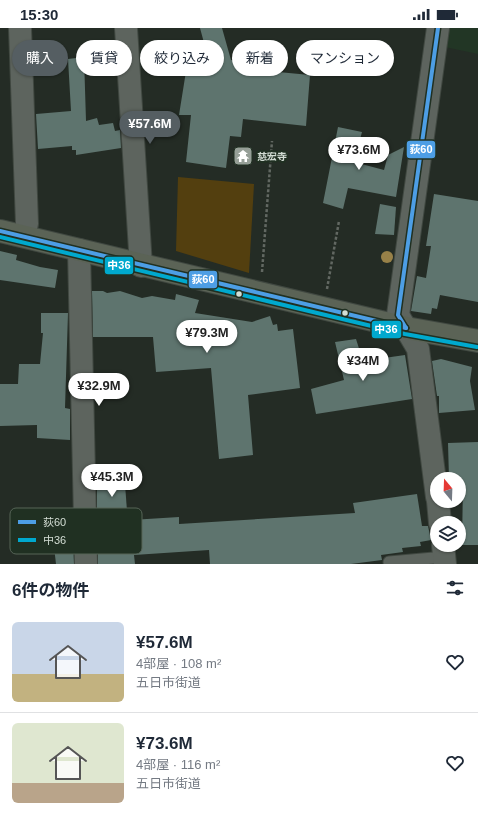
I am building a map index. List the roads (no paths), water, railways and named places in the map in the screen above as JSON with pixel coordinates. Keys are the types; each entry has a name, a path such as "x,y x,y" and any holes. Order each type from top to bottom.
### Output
{"main road":[{"path":"0,232 406,328 478,341"}],"street":[{"path":"20,28 27,224"},
{"path":"126,28 141,266"},
{"path":"434,472 418,349 398,315 438,28"},
{"path":"78,250 85,508"},
{"path":"86,554 86,564"}],"lane":[{"path":"389,562 444,555"}],"place":[{"name":"慈宏寺","path":"243,156"}]}
